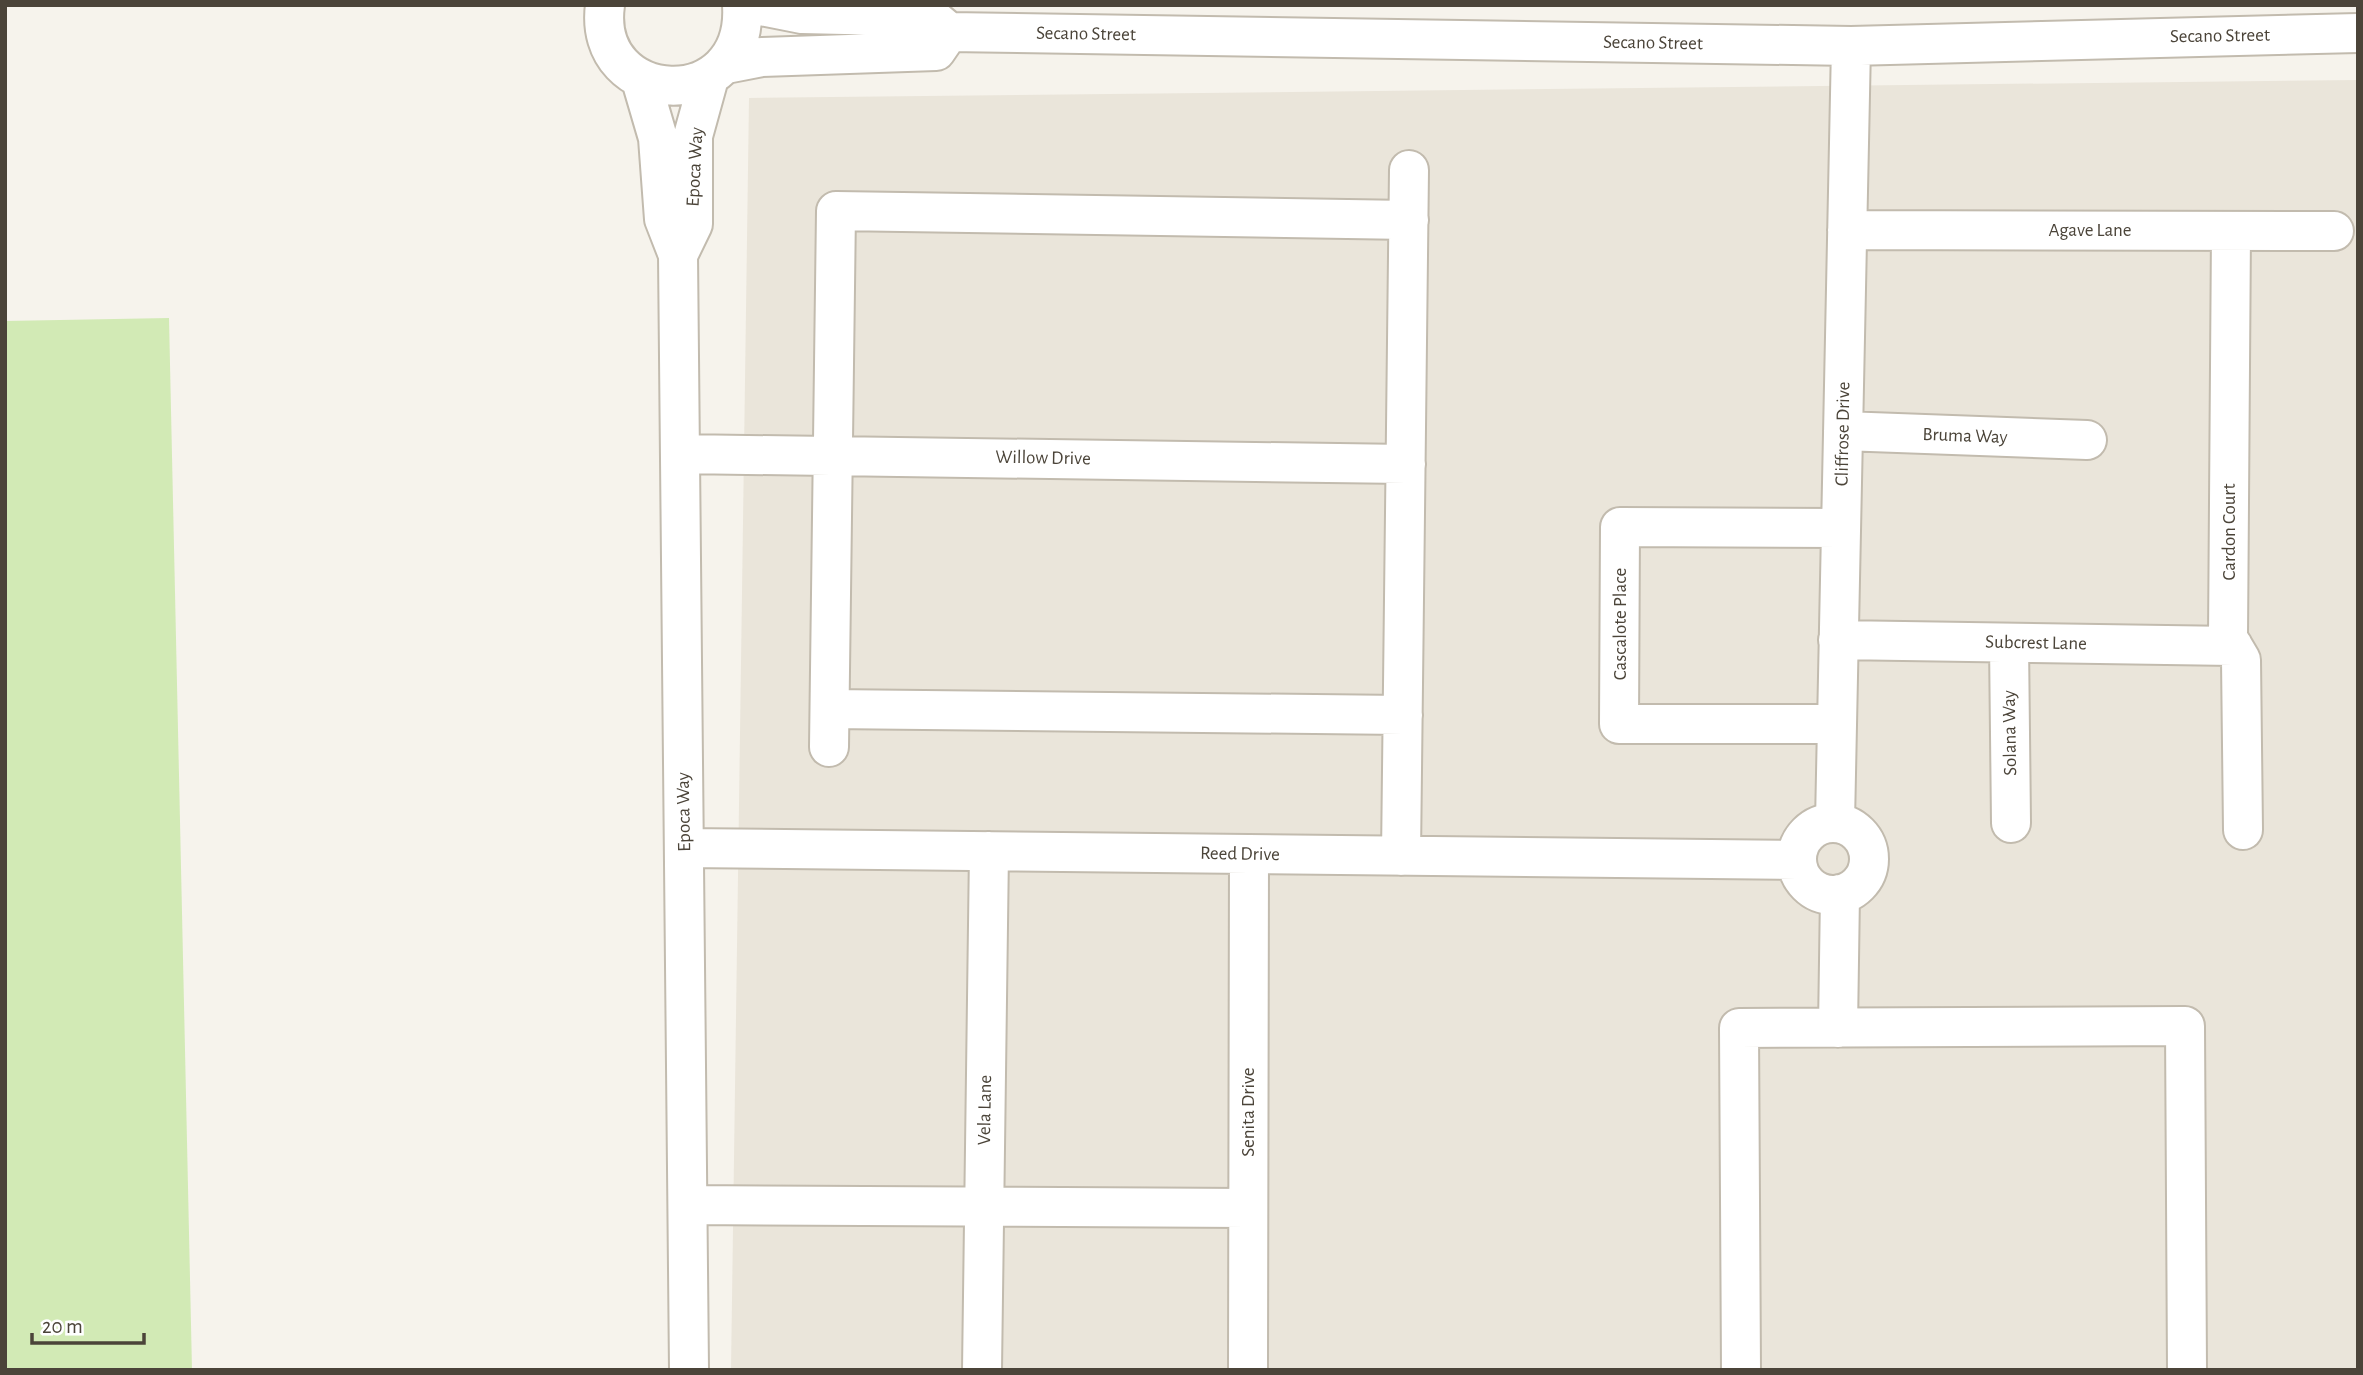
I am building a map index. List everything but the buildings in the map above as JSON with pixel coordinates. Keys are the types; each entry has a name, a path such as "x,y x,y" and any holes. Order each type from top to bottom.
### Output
{"street":[{"path":"605,5 603,21 608,45 622,65 641,80 664,87 688,86 717,71 762,57 936,51 949,32"},
{"name":"Epoca Way","path":"678,255 693,224 693,136 717,71 737,46 743,25 742,5"},
{"name":"Secano Street","path":"755,5 802,15 931,17 949,32 1850,46 2358,33"},
{"name":"Cliffrose Drive","path":"1835,822 1850,46"},
{"name":"Epoca Way","path":"641,80 658,138 664,219 678,255 690,1370"},
{"path":"1401,856 1409,170"},
{"path":"829,747 836,211 1409,220"},
{"name":"Agave Lane","path":"1847,230 2334,231"},
{"name":"Cardon Court","path":"2231,231 2228,638 2241,660 2243,830"},
{"name":"Bruma Way","path":"1843,431 2087,440"},
{"name":"Willow Drive","path":"681,453 1406,464"},
{"name":"Cascalote Place","path":"1837,724 1619,724 1620,527 1841,528"},
{"name":"Subcrest Lane","path":"1838,640 2233,646"},
{"name":"Solana Way","path":"2009,643 2011,823"},
{"path":"830,709 1403,715"},
{"path":"1835,822 1846,824 1864,839 1870,862 1861,883 1840,894 1815,890 1806,883 1797,860 1804,837 1823,824 1835,822"},
{"name":"Reed Drive","path":"684,848 1797,860"},
{"name":"Vela Lane","path":"982,1370 989,851"},
{"name":"Senita Drive","path":"1248,1370 1249,854"},
{"path":"1838,1028 1840,894"},
{"path":"1741,1370 1739,1028 2185,1026 2187,1370"},
{"path":"688,1205 1247,1208"}],"shaded area":[{"path":"2358,80 2358,1370 731,1370 749,98"}],"green space":[{"path":"169,318 192,1370 5,1370 5,321"}]}
